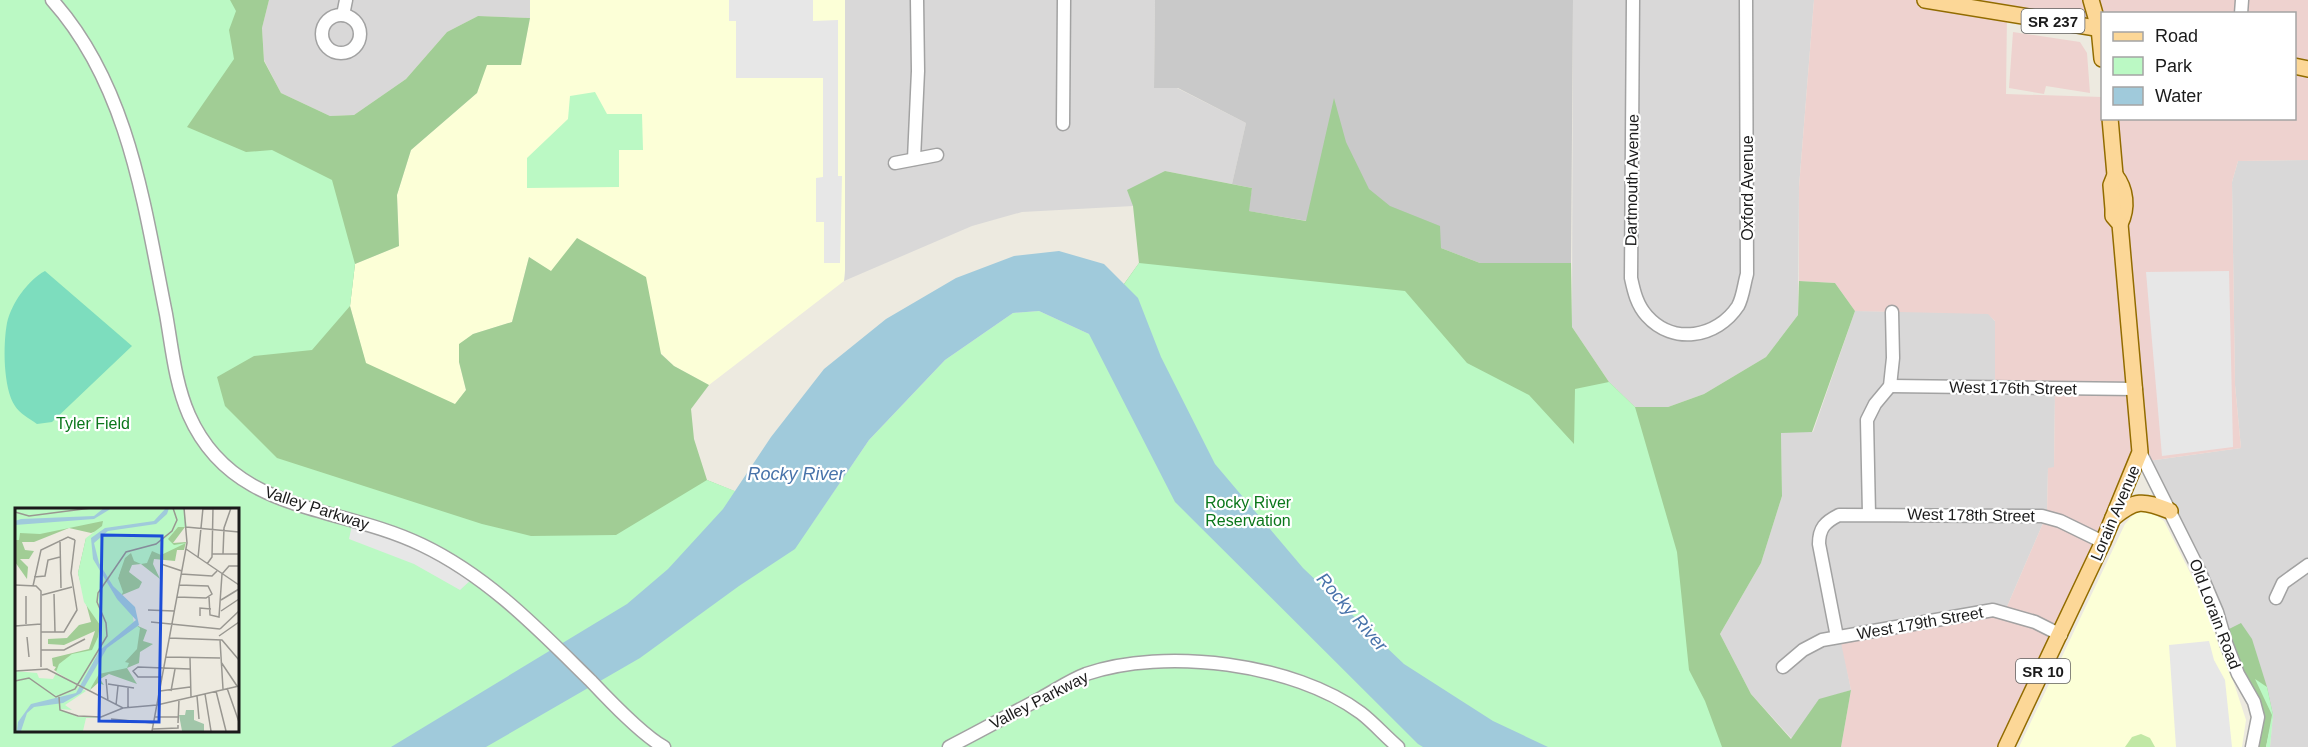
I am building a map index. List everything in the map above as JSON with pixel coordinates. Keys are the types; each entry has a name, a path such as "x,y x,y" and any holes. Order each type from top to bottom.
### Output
{"main road":[{"name":"SR 237","path":"1925,0 2101,29"},
{"path":"2091,0 2101,29"},
{"name":"Lorain Avenue","path":"2006,747 2061,635 2140,452 2120,224 2114,216 2113,209 2111,185 2115,175 2110,120"},
{"path":"2113,519 2136,502 2145,502 2170,511"}],"street":[{"name":"Valley Parkway","path":"52,0 80,36 103,79 122,125 137,172 178,381 189,415 206,445 223,464 246,483 286,500 420,544 451,560 478,578 530,621 602,693 664,747"},
{"path":"343,15 346,0"},
{"path":"914,159 918,71 917,0"},
{"path":"1063,124 1064,0"},
{"name":"Dartmouth Avenue","path":"1634,0 1631,278 1635,298 1646,315 1662,329 1680,335"},
{"name":"Oxford Avenue","path":"1680,335 1700,334 1719,325 1738,305 1747,274 1746,0"},
{"path":"895,163 937,155"},
{"path":"1869,514 1867,420 1875,404 1890,387 1893,358 1892,312"},
{"name":"West 176th Street","path":"1890,387 2136,389"},
{"name":"Old Lorain Road","path":"2140,452 2199,570 2217,612 2238,675 2254,702 2258,717 2252,747"},
{"name":"West 178th Street","path":"1837,637 1819,544 1819,533 1827,521 1839,515 2042,516 2060,521 2103,542"},
{"path":"2276,598 2283,583 2308,565"},
{"name":"West 179th Street","path":"1783,667 1803,650 1822,640 1994,610 2035,622 2061,635"},
{"name":"Valley Parkway","path":"949,747 1085,675 1135,663 1211,662 1251,668 1298,682 1338,699 1361,713 1398,747"}],"shaded area":[{"path":"269,0 530,0 530,18 478,16 447,32 406,79 354,115 330,116 281,93 264,60 262,28"},
{"path":"530,0 845,0 844,281 709,385 674,366 635,328 529,257 512,322 473,334 459,362 466,390 455,405 366,364 350,306 355,264 399,246 397,195 411,150 477,93 486,65 521,65 530,18"},
{"path":"729,0 813,0 813,21 838,20 838,176 842,176 840,263 824,263 824,222 816,222 816,178 823,177 823,78 736,78 736,21 729,21"},
{"path":"845,0 1155,0 1154,88 1177,88 1246,123 1232,184 1165,171 1133,206 1022,212 972,226 844,281"},
{"path":"1155,0 1573,0 1571,263 1480,263 1420,240 1248,211 1252,188 1232,184 1246,123 1178,88 1154,88"},
{"path":"1573,0 1814,0 1799,187 1798,315 1766,357 1704,394 1668,407 1635,407 1609,382 1572,327"},
{"path":"1814,0 1925,0 2007,13 2006,94 2101,97 2101,120 2110,120 2136,389 1995,388 1995,321 1988,314 1855,311 1835,283 1799,281 1799,187"},
{"path":"1944,0 2308,0 2308,160 2238,161 2232,182 2235,385 2241,448 2148,461 2112,120 2296,120 2296,12 2101,12 2101,37"},
{"path":"2013,32 2080,42 2087,53 2090,93 2046,86 2044,94 2009,88"},
{"path":"2308,160 2308,747 2270,747 2273,714 2227,630 2148,461 2241,448 2235,385 2232,182 2238,161"},
{"path":"2229,271 2233,447 2162,456 2146,272"},
{"path":"1855,311 1988,313 2055,392 2054,468 2048,468 2047,514 2006,609 1841,638 1851,690 1819,700 1792,739 1751,694 1720,634 1761,563 1782,496 1781,432 1813,432"},
{"path":"2134,391 2138,450 2004,747 1841,747 1851,690 1840,638 2006,609 2047,514 2048,468 2054,467 2055,392"},
{"path":"2147,509 2164,521 2212,616 2246,720 2242,747 2019,747 2125,524 2136,512"},
{"path":"352,525 391,537 426,552 472,579 460,590 414,564 349,539"},
{"path":"2209,641 2214,660 2225,680 2232,747 2176,747 2169,645"}],"green space":[{"name":"Rocky River Reservation","path":"0,0 230,0 236,11 229,30 234,59 187,127 246,152 272,150 332,180 355,264 350,306 312,350 254,356 217,377 225,406 277,458 482,524 531,536 616,535 707,480 813,522 869,440 945,360 1013,313 1039,311 1089,334 1139,263 1405,291 1467,363 1529,395 1574,444 1575,389 1609,382 1635,407 1677,552 1689,670 1705,701 1722,747 0,747"},
{"path":"67,0 269,0 262,28 264,61 281,93 330,116 354,115 406,79 447,32 478,16 530,18 521,65 487,65 477,93 411,150 397,195 399,246 355,264 350,306 366,363 455,404 466,390 459,362 459,344 473,334 512,322 529,257 551,271 577,238 646,277 661,354 674,366 709,385 691,409 694,439 707,480 734,491 627,604 221,447"},
{"path":"595,92 607,114 642,114 643,150 619,150 619,187 527,188 527,158 568,119 570,96"},
{"path":"1334,98 1346,142 1369,189 1390,206 1440,226 1441,248 1480,263 1571,263 1572,327 1609,382 1635,407 1668,407 1704,394 1766,357 1798,315 1799,281 1835,283 1855,311 1812,432 1781,433 1782,496 1761,563 1720,634 1751,694 1791,739 1819,699 1851,690 1841,747 1548,747 1124,284 1139,263 1133,206 1127,190 1165,171 1252,188 1249,211 1306,221"},
{"path":"45,271 132,346 52,422 37,424 19,411 11,398 6,377 5,342 7,323 16,301 32,280"},
{"path":"2241,623 2252,639 2273,715 2266,747 2256,747 2261,716 2227,630"},
{"path":"2255,679 2267,687 2273,715 2270,747 2266,747 2272,715"},
{"path":"2141,734 2150,738 2155,747 2125,747 2132,737"}],"water":[{"name":"Rocky River","path":"1059,251 1104,264 1138,298 1161,357 1215,464 1303,568 1404,664 1493,721 1548,747 1423,747 1418,744 1175,502 1089,334 1039,311 1013,313 945,360 869,440 795,549 739,586 640,658 486,747 391,747 627,604 668,569 723,509 771,437 824,369 886,319 956,278 1014,256"}],"park label":[{"name":"Tyler Field","path":"93,423"}]}
